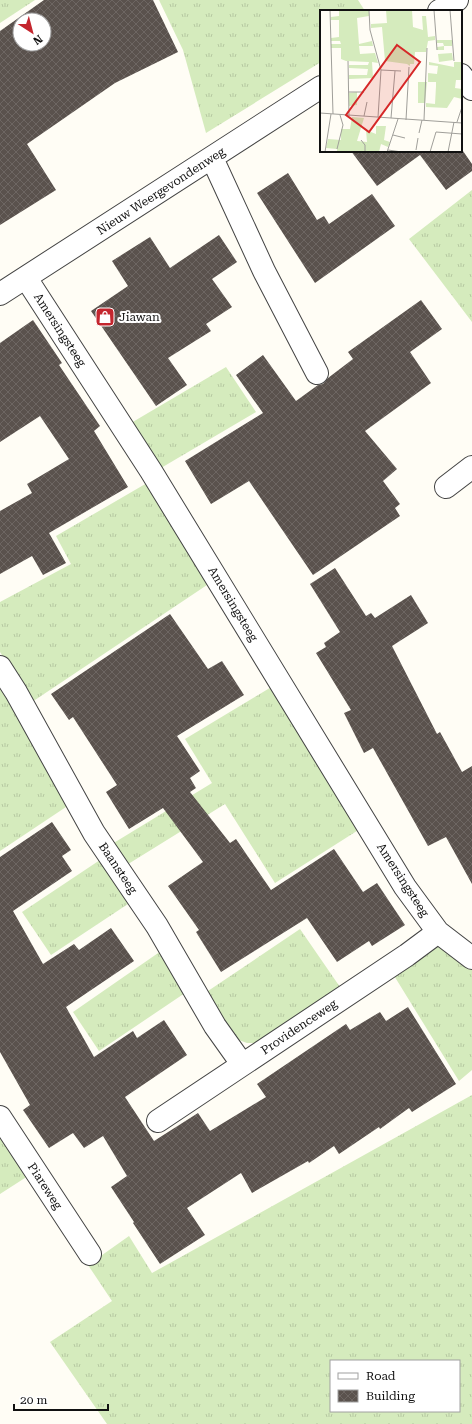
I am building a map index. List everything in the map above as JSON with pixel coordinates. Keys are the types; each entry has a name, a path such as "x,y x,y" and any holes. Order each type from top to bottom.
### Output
{"street":[{"path":"441,10 457,0"},
{"path":"462,76 472,89"},
{"name":"Nieuw Weergevondenweg","path":"0,294 320,88"},
{"path":"212,158 264,270 318,373"},
{"name":"Amersingsteeg","path":"26,278 151,471 405,887 438,932 472,958"},
{"path":"446,487 472,467"},
{"name":"Baansteeg","path":"0,667 16,692 94,833 157,926 215,1026 242,1064"},
{"name":"Providenceweg","path":"158,1121 407,955 438,932"},
{"name":"Piareweg","path":"0,1117 90,1254"}],"green space":[{"path":"0,0 35,0 17,12 12,12 12,15 0,23"},
{"path":"159,0 358,0 364,10 320,10 320,63 206,133 183,50"},
{"path":"472,190 472,322 409,239"},
{"path":"226,367 256,412 161,468 131,423"},
{"path":"147,483 210,583 32,702 0,652 0,602 71,564 56,536"},
{"path":"0,684 69,805 0,851"},
{"path":"273,686 360,829 275,883 225,804 125,866 112,844 212,783 185,739"},
{"path":"100,860 128,904 51,955 22,912"},
{"path":"300,929 340,987 259,1043 247,1043 236,1039 205,993"},
{"path":"432,946 441,946 472,968 472,1070 459,1081 393,974"},
{"path":"161,951 185,993 99,1051 73,1012"},
{"path":"472,1095 472,1424 107,1424 50,1342 112,1301 88,1265 129,1236 152,1273"},
{"path":"0,1134 28,1176 0,1194"}],"building":[{"path":"44,0 153,0 178,52 115,83 27,144 56,190 0,225 0,31 12,23 12,52 52,52 52,12 27,12"},
{"path":"463,151 472,164 472,171 446,190 420,155 377,186 352,152"},
{"path":"288,173 317,220 324,216 329,224 372,194 395,226 315,283 257,193"},
{"path":"219,235 237,262 212,279 232,307 206,324 211,331 168,358 187,385 156,406 91,311 128,286 112,261 150,237 170,268"},
{"path":"421,300 442,329 410,352 431,383 365,431 397,469 383,481 400,504 395,508 400,516 313,575 249,481 211,504 185,461 263,413 236,375 263,355 296,401 318,385 323,384 328,378 353,359 348,352"},
{"path":"33,320 62,363 59,365 100,426 94,431 128,487 49,533 66,563 43,575 32,556 0,574 0,511 32,493 27,484 69,459 40,416 0,442 0,343"},
{"path":"335,568 366,616 371,613 375,618 411,595 428,623 392,646 437,734 440,732 462,772 472,766 472,884 446,837 428,846 373,748 364,753 344,713 351,710 316,653 326,647 324,643 340,632 310,584"},
{"path":"170,614 208,669 222,661 244,695 177,736 200,771 190,778 196,788 190,792 230,843 236,839 271,890 334,849 363,892 377,883 405,925 372,946 369,941 337,962 307,918 221,972 196,932 199,930 168,886 203,862 163,808 129,829 106,792 117,785 73,717 69,720 51,694"},
{"path":"52,822 71,850 62,856 72,871 13,911 43,964 74,944 79,950 111,928 134,961 66,1007 94,1057 133,1031 137,1038 164,1020 187,1055 125,1097 154,1141 198,1113 210,1131 266,1097 257,1084 346,1024 350,1030 380,1012 386,1021 408,1007 456,1084 412,1112 409,1108 380,1129 379,1127 339,1154 334,1146 309,1163 308,1161 252,1193 241,1173 187,1208 205,1235 160,1264 111,1187 127,1176 103,1136 84,1148 73,1133 49,1148 23,1110 30,1105 0,1052 0,857"}],"place":[{"name":"Jiawan","path":"105,317"}]}
